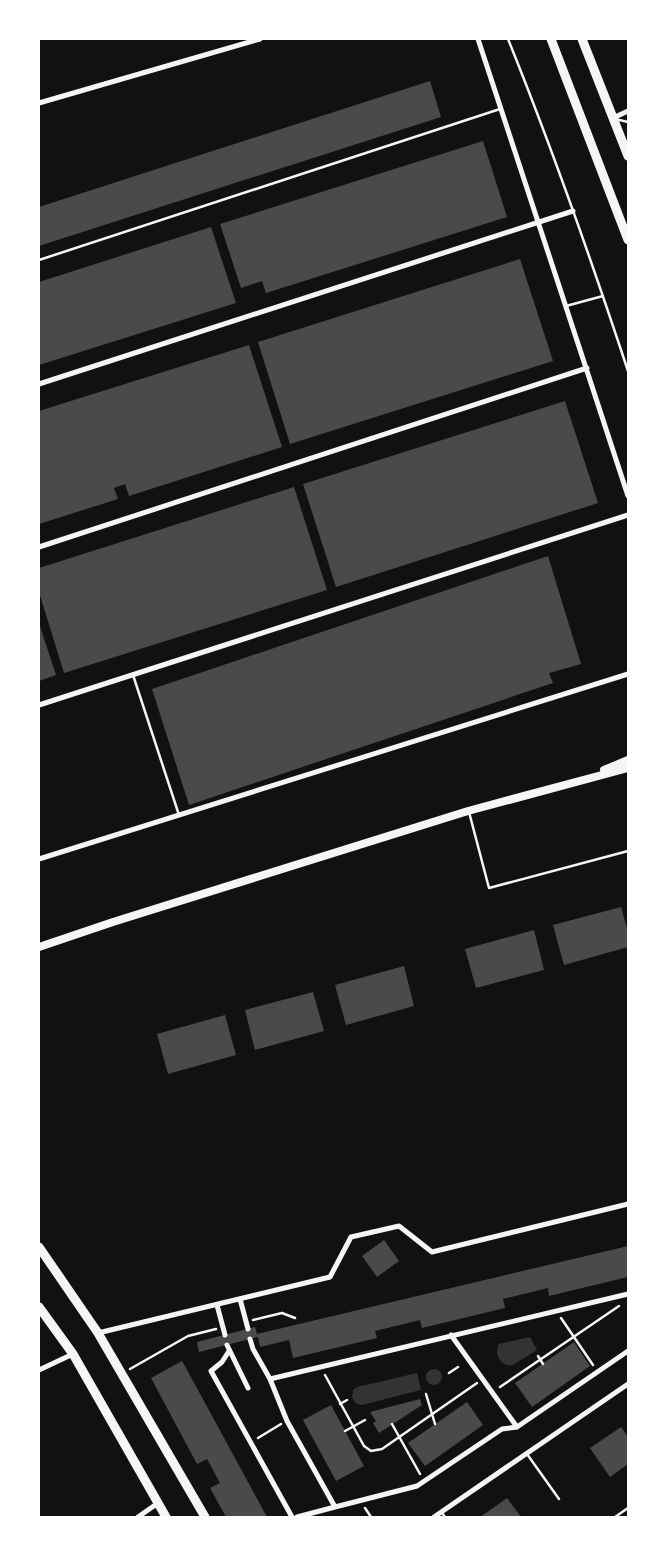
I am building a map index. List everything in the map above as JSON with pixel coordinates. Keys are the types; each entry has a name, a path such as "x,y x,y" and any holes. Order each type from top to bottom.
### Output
{"main road":[{"path":"551,39 628,240"},
{"path":"582,39 628,156"},
{"path":"579,780 628,760"},
{"path":"39,947 468,811 628,768"},
{"path":"39,1247 98,1333 205,1517"},
{"path":"39,1307 73,1354 166,1517"}],"street":[{"path":"39,103 260,39"},
{"path":"478,39 628,496"},
{"path":"613,118 628,111"},
{"path":"39,384 574,211"},
{"path":"39,547 587,368"},
{"path":"39,705 628,516"},
{"path":"39,859 628,674"},
{"path":"98,1333 330,1277 352,1237 399,1226 432,1252 628,1204"},
{"path":"270,1379 628,1294"},
{"path":"240,1299 248,1329"},
{"path":"217,1305 225,1335"},
{"path":"451,1335 517,1427"},
{"path":"250,1339 253,1349 270,1379 287,1422 335,1507"},
{"path":"248,1388 228,1348 222,1362 210,1371 292,1517"},
{"path":"297,1517 424,1483 502,1429 517,1427 628,1351"},
{"path":"39,1370 73,1354"},
{"path":"434,1517 443,1515 628,1384"},
{"path":"138,1517 158,1503"}],"lane":[{"path":"508,39 540,118 574,211 628,371"},
{"path":"39,260 501,108"},
{"path":"613,118 628,122"},
{"path":"566,306 603,296"},
{"path":"133,674 178,815"},
{"path":"468,811 488,888 628,851"},
{"path":"527,1454 559,1499"}],"path":[{"path":"493,1393 539,1358 574,1337 620,1305 612,1307"},
{"path":"555,1311 598,1372"},
{"path":"246,1322 282,1313 294,1318"},
{"path":"562,1319 570,1317"},
{"path":"130,1369 188,1336 223,1327"},
{"path":"539,1358 543,1364"},
{"path":"449,1373 458,1367"},
{"path":"320,1368 364,1446 371,1452 382,1449 482,1379"},
{"path":"426,1394 435,1424"},
{"path":"340,1404 347,1400"},
{"path":"345,1430 365,1420"},
{"path":"250,1442 287,1422"},
{"path":"392,1424 424,1483"},
{"path":"364,1506 370,1517"},
{"path":"615,1517 628,1508"}],"shaded area":[{"path":"530,1337 537,1350 513,1365 502,1362 497,1352 499,1344"},
{"path":"431,1369 437,1369 442,1374 440,1383 431,1385 426,1380 426,1374"},
{"path":"417,1373 421,1390 362,1405 357,1404 352,1398 353,1390 357,1387"}],"building":[{"path":"430,81 441,117 39,246 39,207"},
{"path":"483,141 507,217 266,293 262,281 241,288 220,224"},
{"path":"211,227 236,303 39,365 39,282"},
{"path":"520,259 553,361 290,444 258,342"},
{"path":"249,345 282,447 129,496 125,484 114,488 118,499 39,524 39,411"},
{"path":"565,401 598,503 336,587 303,484"},
{"path":"294,487 327,590 64,673 39,592 39,568"},
{"path":"548,556 581,664 549,673 553,683 189,805 152,689"},
{"path":"39,623 56,675 39,681"},
{"path":"621,907 628,932 628,947 564,965 553,925"},
{"path":"534,930 544,970 476,988 465,949"},
{"path":"404,966 414,1006 346,1025 335,985"},
{"path":"313,992 324,1031 255,1050 245,1010"},
{"path":"225,1015 236,1055 168,1074 157,1034"},
{"path":"384,1240 399,1261 377,1277 362,1256"},
{"path":"628,1246 628,1277 549,1296 548,1288 503,1299 505,1308 422,1328 420,1320 375,1331 377,1338 293,1358 289,1340 260,1347 258,1337 199,1352 197,1342 255,1327 257,1334"},
{"path":"574,1342 590,1366 532,1407 515,1383"},
{"path":"182,1361 267,1517 226,1517 210,1488 220,1483 207,1459 197,1464 151,1378"},
{"path":"420,1399 422,1405 379,1433 373,1423 376,1421 370,1412"},
{"path":"467,1402 483,1425 425,1466 408,1443"},
{"path":"331,1405 364,1466 336,1481 303,1420"},
{"path":"621,1427 628,1437 628,1464 610,1477 590,1448"},
{"path":"507,1498 521,1517 480,1517 493,1508"}]}
